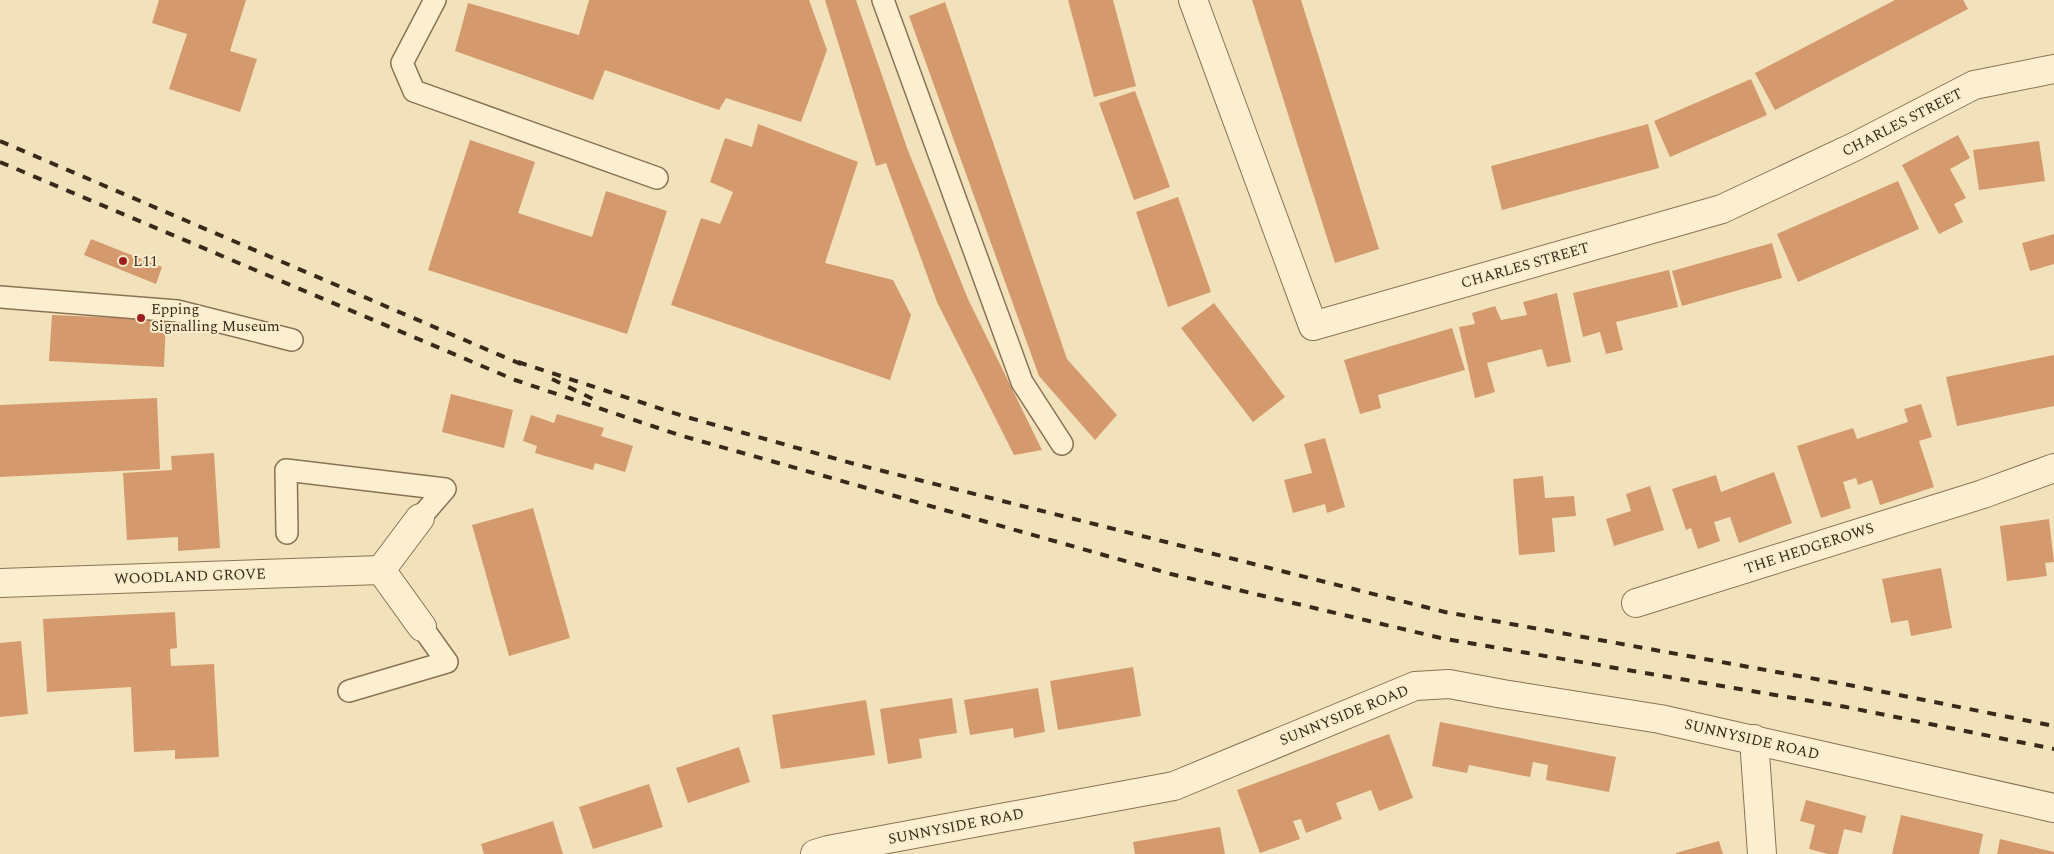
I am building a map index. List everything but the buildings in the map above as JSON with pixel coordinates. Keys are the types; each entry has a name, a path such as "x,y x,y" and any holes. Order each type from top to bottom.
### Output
{"street":[{"name":"CHARLES STREET","path":"1193,0 1313,326 1722,209 1856,146 1974,85 2054,69"},
{"name":"THE HEDGEROWS","path":"1636,603 1983,494 2054,468"},
{"path":"420,518 380,570 422,627"},
{"name":"WOODLAND GROVE","path":"0,583 380,570"},
{"name":"SUNNYSIDE ROAD","path":"815,854 828,850 1174,786 1415,686 1449,684 1660,719 2054,808"},
{"path":"1754,739 1762,854"}],"lane":[{"path":"435,0 402,62 414,91 657,178"},
{"path":"883,0 1022,382 1062,444"},
{"path":"0,297 177,310 292,340"},
{"path":"287,532 286,470 445,489 420,518"},
{"path":"349,691 446,662 422,627"}],"railway":[{"path":"0,141 523,365"},
{"path":"0,162 515,380 679,435 1171,574 1445,639 1846,707 2054,749"},
{"path":"518,362 683,416 851,463 1445,612 1854,686 2054,726"},
{"path":"552,379 599,402"}],"place":[{"name":"L11","path":"123,261"},
{"name":"Epping Signalling Museum","path":"141,318"}]}
